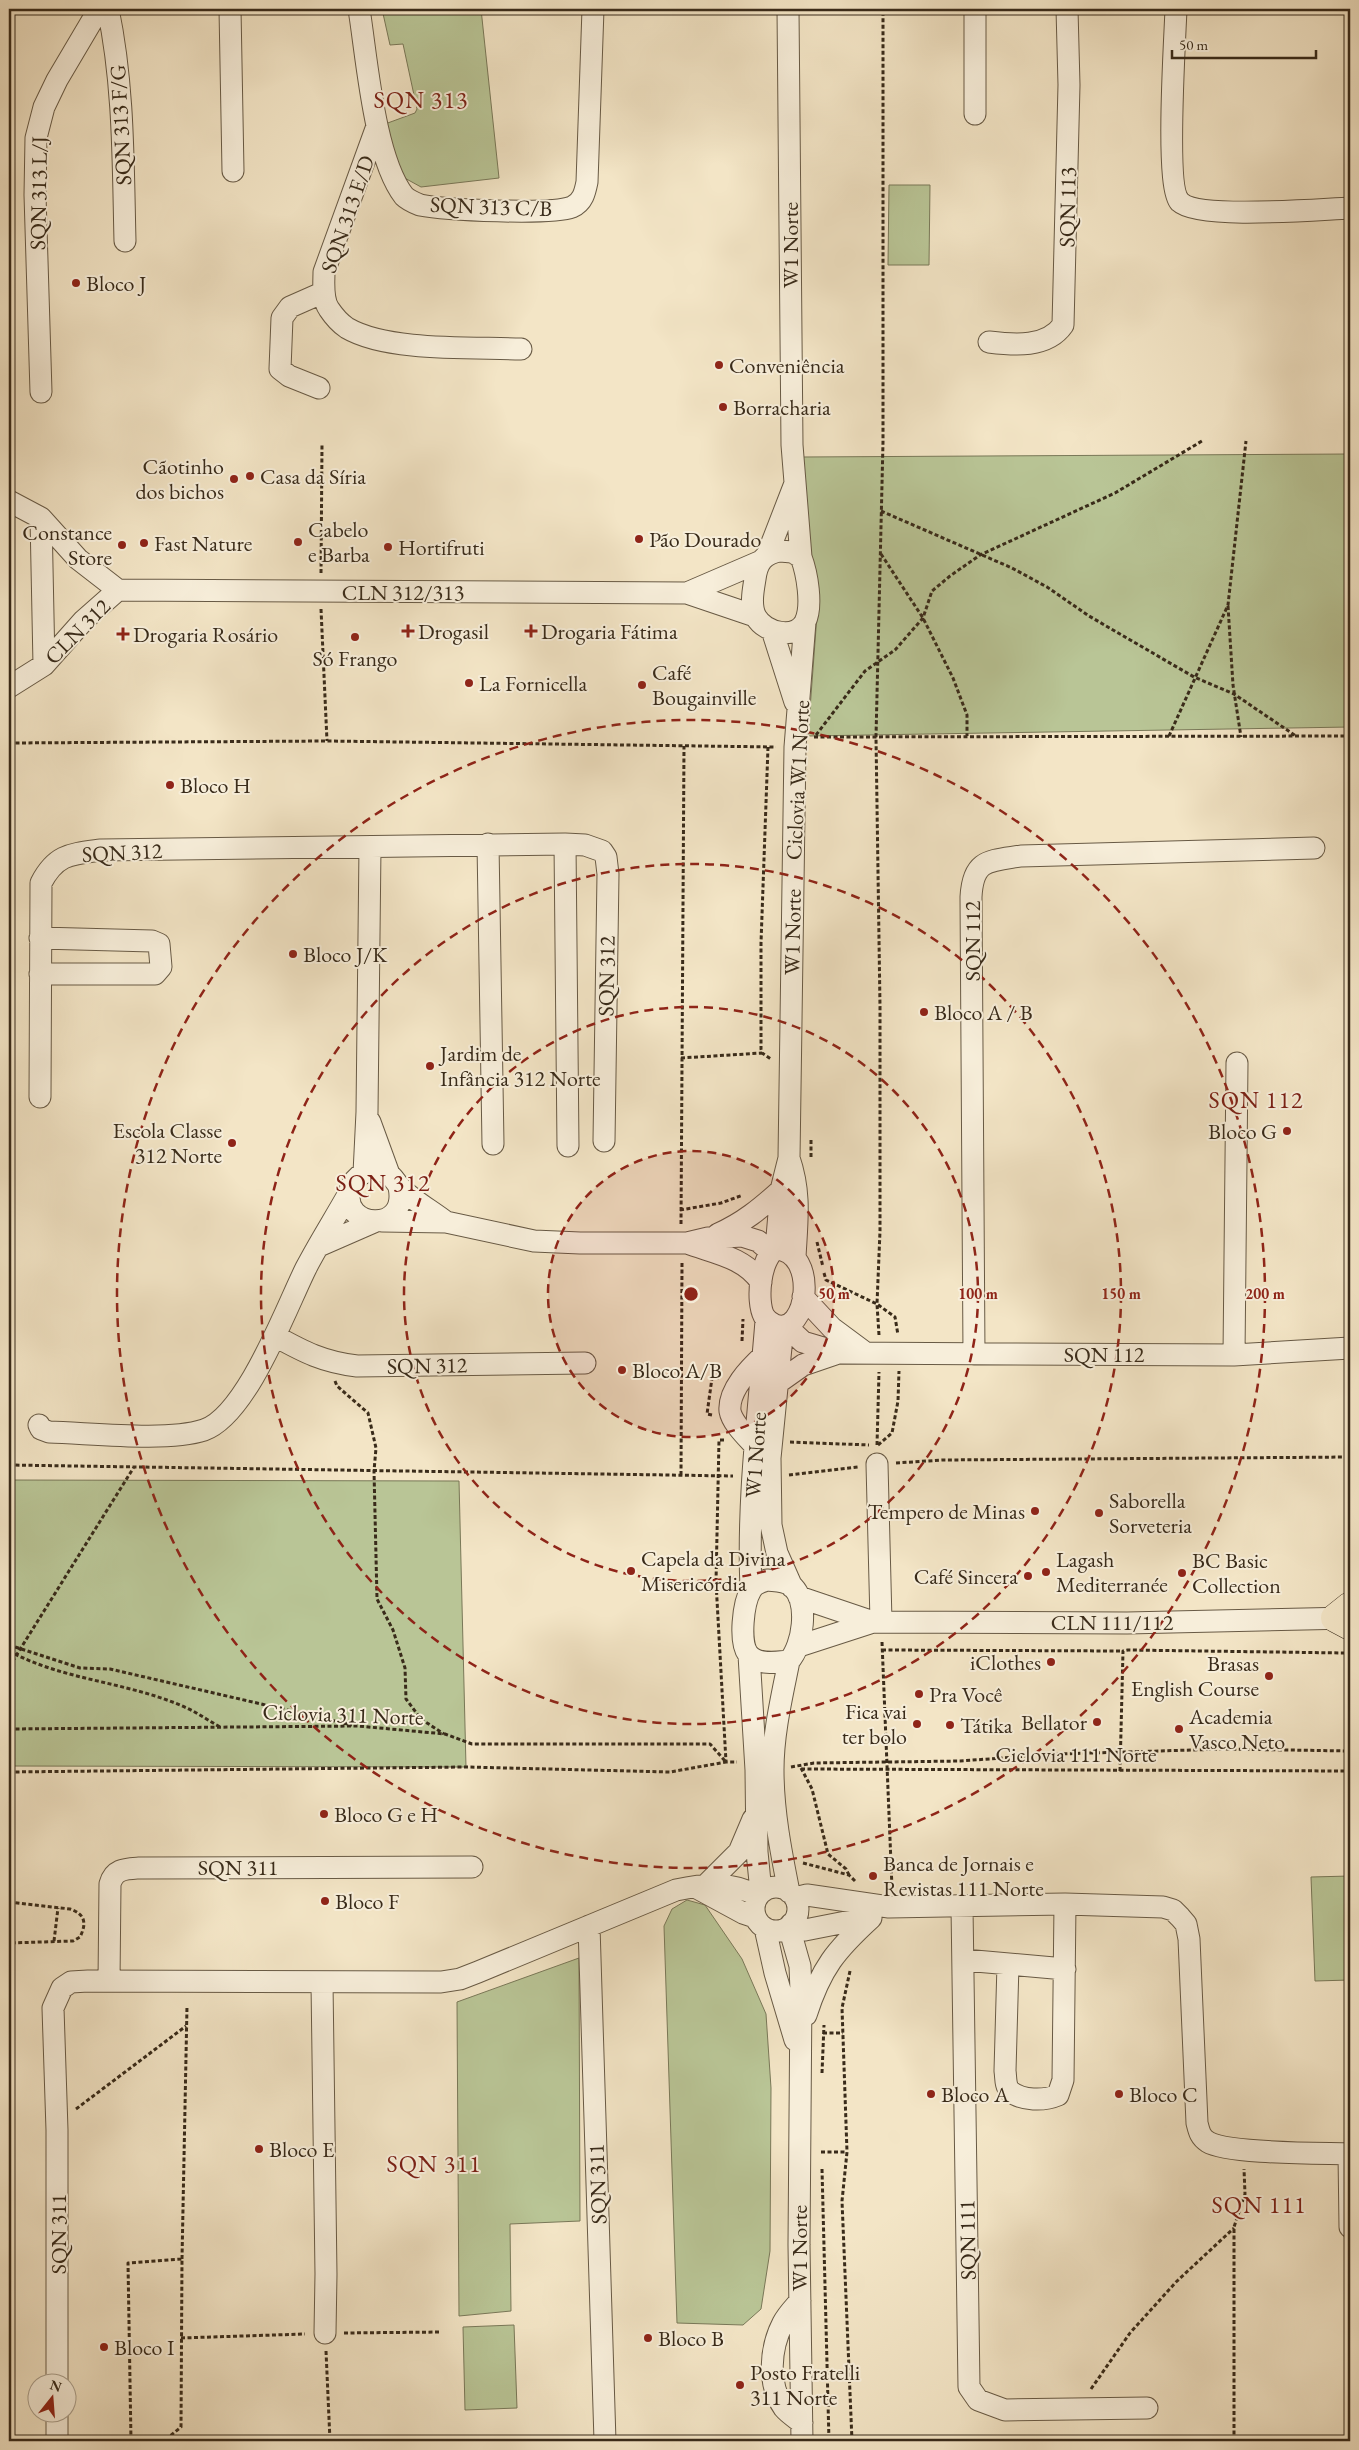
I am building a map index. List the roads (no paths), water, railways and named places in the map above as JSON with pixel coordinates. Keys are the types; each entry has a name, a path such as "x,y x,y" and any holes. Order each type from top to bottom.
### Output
{"street":[{"name":"SQN 313 L/J","path":"42,392 35,195 36,138 44,107 57,80 99,9"},
{"name":"SQN 313 F/G","path":"108,9 116,45 120,89 125,241"},
{"path":"230,9 232,171"},
{"path":"359,9 377,126"},
{"name":"SQN 313 C/B","path":"377,126 394,180 406,198 418,204 503,211 572,207 584,196 587,182 594,9"},
{"name":"W1 Norte","path":"788,9 792,445 801,557"},
{"path":"975,9 975,114"},
{"name":"SQN 113","path":"989,342 1010,344 1048,340 1058,333 1063,325 1068,105 1067,9"},
{"path":"1176,9 1172,166 1175,189 1181,202 1186,206 1211,210 1253,212 1350,208"},
{"name":"SQN 313 E/D","path":"377,126 324,272 324,292 327,308 347,328 376,339 411,344 521,349"},
{"path":"319,388 288,376 280,369 282,318 290,307 324,292"},
{"name":"W1 Norte","path":"763,558 796,481"},
{"path":"9,501 41,518 78,560 98,577 118,590"},
{"path":"41,518 44,665"},
{"path":"780,551 792,552 801,557 808,581 808,611 805,622 796,631 786,633 772,630 760,623 755,616 753,597 763,558 780,551"},
{"name":"CLN 312/313","path":"687,593 763,558"},
{"name":"CLN 312/313","path":"118,590 687,593 755,616"},
{"name":"CLN 312","path":"9,687 44,665 84,620 118,590"},
{"name":"W1 Norte","path":"797,706 805,622"},
{"name":"W1 Norte","path":"772,630 797,706 805,747 789,1158 781,1190 773,1250 761,1282 761,1310 779,1325"},
{"path":"488,844 493,1144"},
{"name":"SQN 312","path":"565,844 568,1146"},
{"name":"SQN 312","path":"40,1096 41,883 52,865 64,856 101,850 565,844 595,848 602,852 607,864 604,1140"},
{"path":"364,1173 367,1112 370,847"},
{"name":"SQN 112","path":"974,1354 971,897 976,871 983,863 1021,856 1314,848"},
{"path":"40,938 152,941 159,944 161,967 156,974 40,974"},
{"path":"1234,1355 1237,1063"},
{"path":"318,1246 390,1217 400,1203 394,1180 367,1112"},
{"name":"W1 Norte","path":"789,1158 797,1182 796,1257 800,1264 803,1280 803,1297"},
{"path":"39,1425 41,1429 49,1432 129,1435 192,1434 207,1429 221,1420 242,1394 275,1336 318,1246 357,1178 364,1173 381,1171 446,1222"},
{"path":"708,1238 738,1225 781,1190"},
{"path":"350,1192 353,1209 358,1216 378,1221 446,1222 534,1241 684,1243 732,1236 750,1238 773,1250 786,1250 796,1257"},
{"path":"684,1243 737,1260 748,1266 761,1282"},
{"path":"779,1325 796,1319 803,1297 826,1322 881,1351"},
{"name":"W1 Norte","path":"779,1325 764,1355 763,1444 770,1476 771,1525 777,1553 796,1592"},
{"name":"W1 Norte","path":"751,1589 750,1534 763,1444 779,1382 779,1325"},
{"name":"SQN 112","path":"779,1325 803,1342 840,1353 881,1351 974,1354 1234,1355 1350,1348"},
{"name":"SQN 312","path":"275,1336 308,1355 332,1363 357,1366 585,1363"},
{"path":"779,1382 804,1365 819,1358 840,1353"},
{"path":"763,1444 740,1428 730,1412 732,1398 738,1386 751,1368 764,1355"},
{"path":"876,1628 877,1455"},
{"path":"760,1923 754,1910 760,1894 756,1770 749,1655 744,1645 743,1627 751,1589 767,1580 783,1581 796,1592 803,1624 779,1710 773,1769 775,1812 792,1895 798,1909 790,1926"},
{"name":"CLN 111/112","path":"796,1592 876,1628"},
{"name":"CLN 111/112","path":"794,1653 876,1628 1346,1617"},
{"path":"749,1655 770,1663 794,1653"},
{"path":"756,1812 739,1852 701,1885 743,1913 777,1931 790,1926 805,1930 880,1912 962,1907 1065,1904 1163,1907 1173,1910 1186,1924 1189,1939 1199,2134 1208,2142 1245,2150 1350,2154 1350,2227"},
{"name":"SQN 311","path":"110,1981 110,1884 116,1871 139,1868 472,1867"},
{"name":"SQN 311","path":"57,2372 57,2123 53,2019 57,1995 62,1988 71,1982 110,1981 322,1983 434,1982 460,1979 676,1890 701,1885 738,1887 760,1894"},
{"path":"760,1894 775,1887 792,1895 807,1894 880,1912"},
{"path":"1008,1964 1006,2084 1010,2090 1033,2099 1050,2098 1058,2095 1061,2089 1064,2062 1065,1904"},
{"name":"SQN 111","path":"962,1907 969,2387 978,2400 1005,2410 1147,2408"},
{"path":"802,2027 810,2001 827,1966 844,1942 880,1912"},
{"name":"W1 Norte","path":"760,1923 800,2055"},
{"name":"SQN 311","path":"589,1926 605,2441"},
{"name":"W1 Norte","path":"790,1926 800,1966 802,2027 800,2055 802,2432"},
{"path":"964,1960 1064,1969"},
{"path":"322,1983 326,2274 325,2333"},
{"path":"800,2301 779,2331 774,2347 773,2382 777,2397 802,2432"},
{"path":"57,2422 57,2441"}],"place":[{"name":"Bloco J","path":"76,283"},
{"name":"Conveniência","path":"719,365"},
{"name":"Borracharia","path":"723,407"},
{"name":"Casa da Síria","path":"250,476"},
{"name":"Cãotinho dos bichos","path":"234,479"},
{"name":"Pão Dourado","path":"639,539"},
{"name":"Cabelo e Barba","path":"298,542"},
{"name":"Fast Nature","path":"144,543"},
{"name":"Constance Store","path":"122,545"},
{"name":"Hortifruti","path":"388,547"},
{"name":"Drogasil","path":"408,631"},
{"name":"Drogaria Fátima","path":"531,631"},
{"name":"Drogaria Rosário","path":"123,634"},
{"name":"Só Frango","path":"355,637"},
{"name":"La Fornicella","path":"469,683"},
{"name":"Café Bougainville","path":"642,685"},
{"name":"Bloco H","path":"170,785"},
{"name":"Bloco J/K","path":"293,954"},
{"name":"Bloco A / B","path":"924,1012"},
{"name":"Jardim de Infância 312 Norte","path":"430,1066"},
{"name":"Bloco G","path":"1287,1131"},
{"name":"Escola Classe 312 Norte","path":"232,1143"},
{"name":"Bloco A/B","path":"622,1370"},
{"name":"Tempero de Minas","path":"1035,1511"},
{"name":"Saborella Sorveteria","path":"1099,1513"},
{"name":"Capela da Divina Misericórdia","path":"631,1571"},
{"name":"Lagash Mediterranée","path":"1046,1572"},
{"name":"BC Basic Collection","path":"1182,1573"},
{"name":"Café Sincera","path":"1028,1576"},
{"name":"iClothes","path":"1051,1662"},
{"name":"Brasas English Course","path":"1269,1676"},
{"name":"Pra Você","path":"919,1694"},
{"name":"Bellator","path":"1097,1722"},
{"name":"Fica vai ter bolo","path":"917,1724"},
{"name":"Tátika","path":"950,1725"},
{"name":"Academia Vasco Neto","path":"1179,1729"},
{"name":"Bloco G e H","path":"324,1814"},
{"name":"Banca de Jornais e Revistas 111 Norte","path":"873,1876"},
{"name":"Bloco F","path":"325,1901"},
{"name":"Bloco A","path":"931,2094"},
{"name":"Bloco C","path":"1119,2094"},
{"name":"Bloco E","path":"259,2149"},
{"name":"Bloco B","path":"648,2338"},
{"name":"Bloco I","path":"104,2347"},
{"name":"Posto Fratelli 311 Norte","path":"740,2385"}],"district":[{"name":"SQN 313","path":"421,100"},
{"name":"SQN 112","path":"1256,1100"},
{"name":"SQN 312","path":"383,1183"},
{"name":"SQN 311","path":"434,2164"},
{"name":"SQN 111","path":"1259,2205"}]}
